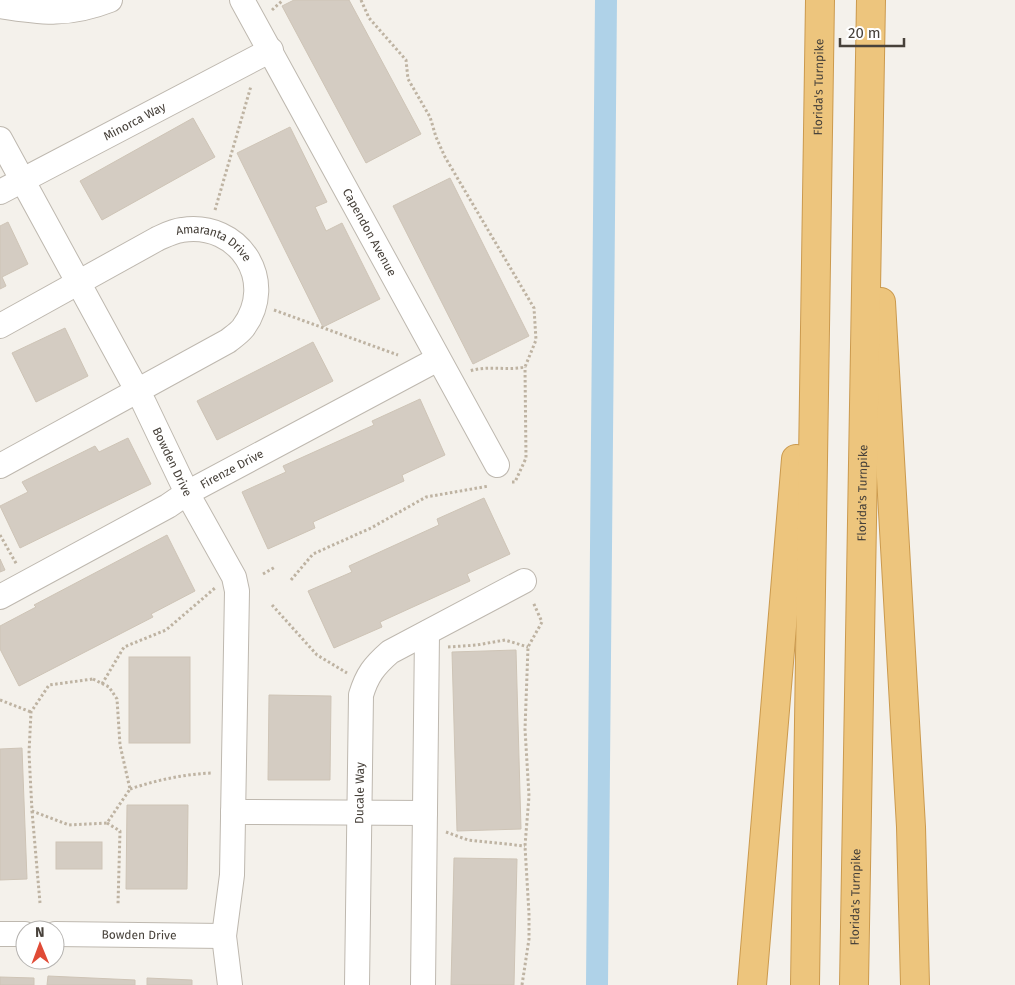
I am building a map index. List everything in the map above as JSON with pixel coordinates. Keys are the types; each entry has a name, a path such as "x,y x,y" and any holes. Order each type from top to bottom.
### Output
{"highway":[{"name":"Florida's Turnpike","path":"805,985 820,0"},
{"name":"Florida's Turnpike","path":"854,985 871,0"},
{"path":"869,135 887,391 911,818 915,985"},
{"path":"752,985 816,226"}],"street":[{"path":"0,6 55,12 91,7 110,0"},
{"name":"Capendon Avenue","path":"242,0 438,359 500,478"},
{"name":"Minorca Way","path":"0,192 270,50"},
{"name":"Bowden Drive","path":"0,139 137,391 187,493 234,577 236,591 231,891 224,936 230,985"},
{"name":"Amaranta Drive","path":"0,326 171,232 183,230 210,231 223,236 246,255 256,277 255,304 242,329 228,340 0,466"},
{"name":"Firenze Drive","path":"0,597 168,506 187,493 438,359"},
{"name":"Ducale Way","path":"357,985 361,695 365,681 374,665 390,652 427,639 524,581"},
{"path":"423,985 427,639"},
{"path":"233,812 425,813"},
{"path":"0,934 15,934"},
{"name":"Bowden Drive","path":"65,934 224,936"}],"path":[{"path":"291,580 313,554 371,528 426,497 500,478 515,482 526,458 525,367 536,340 534,308 444,157 430,117 408,79 406,60 369,18 361,0"},
{"path":"212,218 252,82"},
{"path":"272,309 398,355"},
{"path":"467,372 481,367 515,369 525,367"},
{"path":"0,535 26,582"},
{"path":"263,574 275,567"},
{"path":"522,985 529,939 525,846 529,796 525,729 528,647 542,622 524,581"},
{"path":"102,684 124,647 166,630 217,586"},
{"path":"272,605 317,655 348,674 365,681"},
{"path":"427,639 453,647 505,640 528,647"},
{"path":"40,903 29,753 31,712 49,685 93,679 109,687 117,699 120,745 130,789"},
{"path":"0,700 31,712"},
{"path":"107,823 130,789 158,780 218,773"},
{"path":"32,811 69,824 107,823 120,831 118,904"},
{"path":"443,831 468,840 525,846"}],"building":[{"path":"294,0 349,0 421,134 366,163 282,6"},
{"path":"193,118 215,157 102,220 80,181"},
{"path":"290,127 327,202 315,207 326,231 342,223 380,299 323,327 237,153"},
{"path":"450,178 529,336 473,364 393,206"},
{"path":"8,222 28,264 2,277 6,286 0,289 0,226"},
{"path":"65,328 88,376 36,402 12,353"},
{"path":"313,342 333,381 217,440 197,401"},
{"path":"420,399 445,455 402,475 404,481 313,522 315,528 268,549 242,492 286,472 283,466 374,425 372,421"},
{"path":"128,438 151,484 20,548 0,506 28,492 22,482 95,446 99,452"},
{"path":"484,498 510,554 467,574 470,581 380,622 382,627 334,648 308,591 352,572 349,566 439,525 437,519"},
{"path":"167,535 195,591 151,614 153,617 19,686 0,649 0,626 36,607 34,605"},
{"path":"0,559 5,570 0,572"},
{"path":"516,650 521,829 457,831 452,652"},
{"path":"129,657 190,657 190,743 129,743"},
{"path":"269,695 331,696 330,780 268,780"},
{"path":"22,748 27,879 0,880 0,749"},
{"path":"127,805 188,805 187,889 126,889"},
{"path":"56,842 102,842 102,869 56,869"},
{"path":"454,858 517,859 514,985 451,985"},
{"path":"48,976 135,980 135,985 47,985"},
{"path":"0,977 34,978 34,985 0,985"},
{"path":"147,978 192,980 192,985 147,985"}],"waterway":[{"path":"597,985 606,0"}]}
